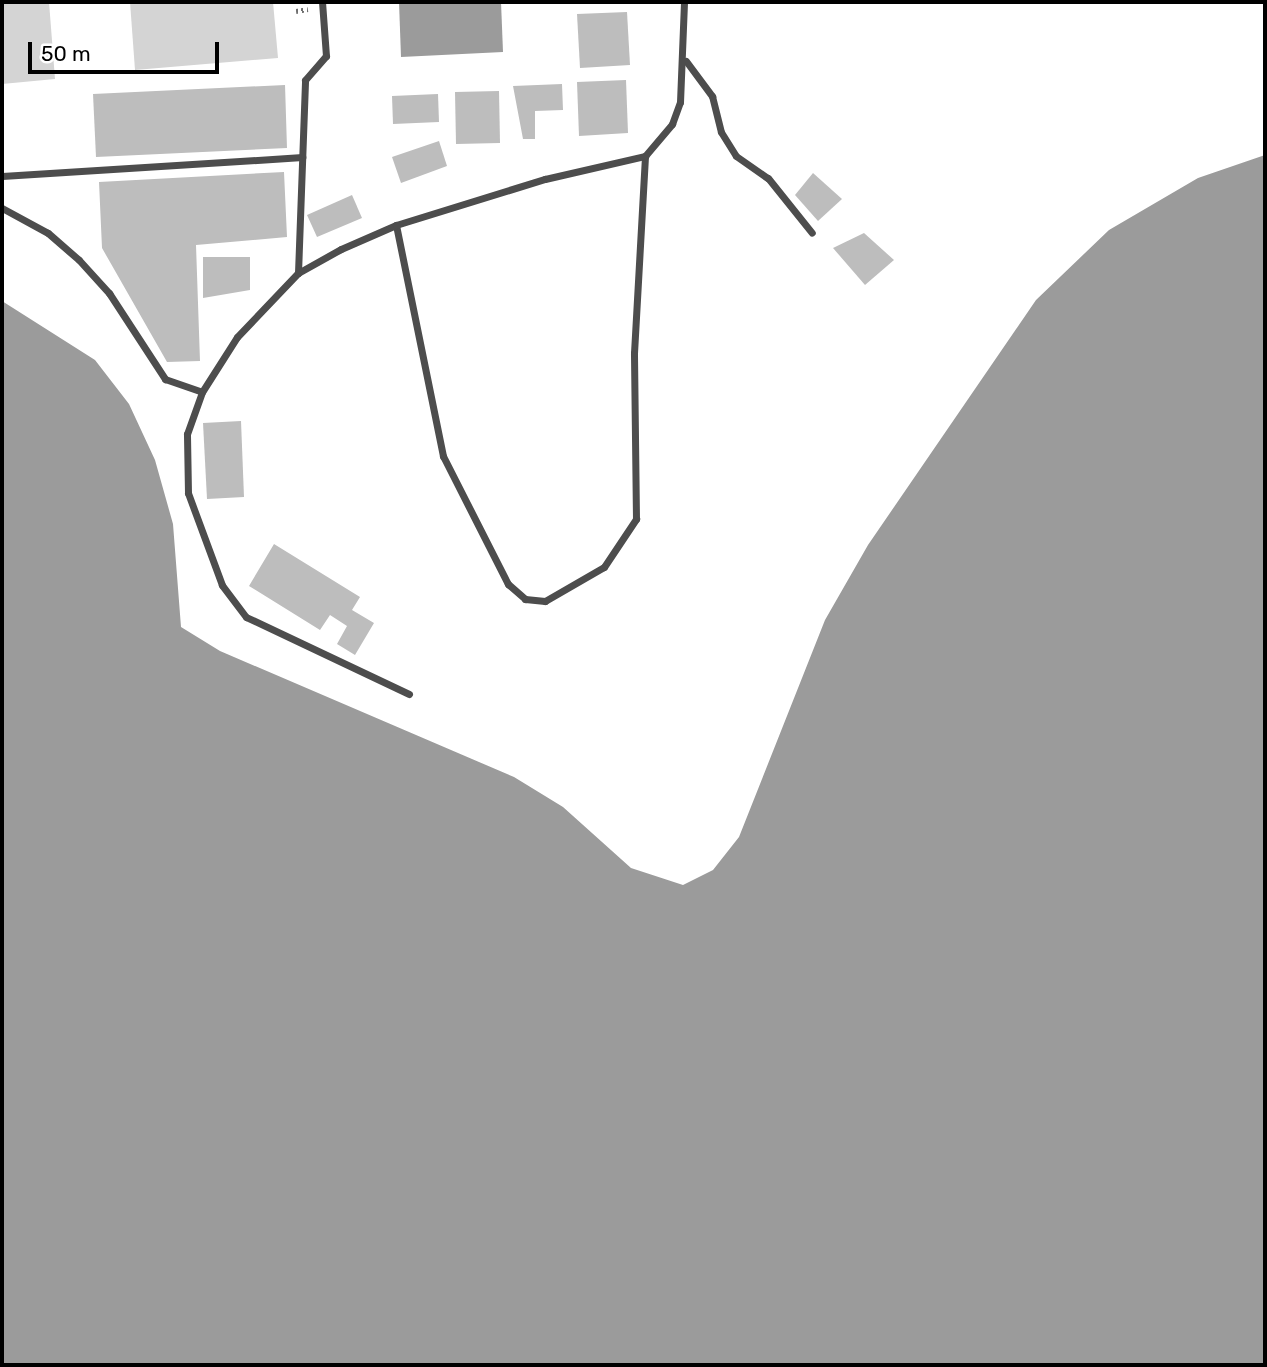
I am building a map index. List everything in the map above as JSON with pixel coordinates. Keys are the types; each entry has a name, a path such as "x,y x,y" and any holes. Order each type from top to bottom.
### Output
{"street":[{"path":"298,273 304,80 326,56 322,2"},
{"path":"409,694 246,617 222,585 188,493 187,434 202,392 237,337 298,273 397,225 645,156 672,124 686,61 684,2"},
{"path":"686,61 712,96 721,132 736,156 768,178 812,233"},
{"path":"397,225 443,456 508,584 524,599 545,601 604,567 636,519 634,353 645,156"},
{"path":"2,176 302,157"},
{"path":"2,208 48,233 79,260 109,293 165,379 202,392"}],"shaded area":[{"path":"2,2 49,2 55,79 2,84"},
{"path":"130,2 273,2 278,58 135,70"},
{"path":"399,2 501,2 503,52 401,57"},
{"path":"1265,155 1265,1365 2,1365 2,301 95,360 129,404 155,460 173,524 181,627 220,651 514,777 563,807 631,868 683,885 713,870 739,837 825,620 868,545 1036,300 1109,230 1198,178"}],"building":[{"path":"627,12 630,65 580,68 577,14"},
{"path":"626,80 628,133 579,136 577,82"},
{"path":"562,84 563,110 535,111 535,139 523,139 513,86"},
{"path":"285,85 287,148 96,157 93,94"},
{"path":"499,91 500,143 456,144 455,92"},
{"path":"438,94 439,122 393,124 392,96"},
{"path":"439,141 447,166 401,183 392,157"},
{"path":"284,172 287,237 196,245 200,361 167,362 102,248 99,182"},
{"path":"813,173 842,199 818,221 795,195"},
{"path":"352,195 362,218 317,237 307,215"},
{"path":"864,233 894,260 865,285 833,248"},
{"path":"203,257 250,257 250,290 203,298"},
{"path":"241,421 244,497 207,499 203,423"},
{"path":"274,544 360,597 352,610 374,623 355,655 337,644 347,626 330,615 320,630 249,586"}]}
